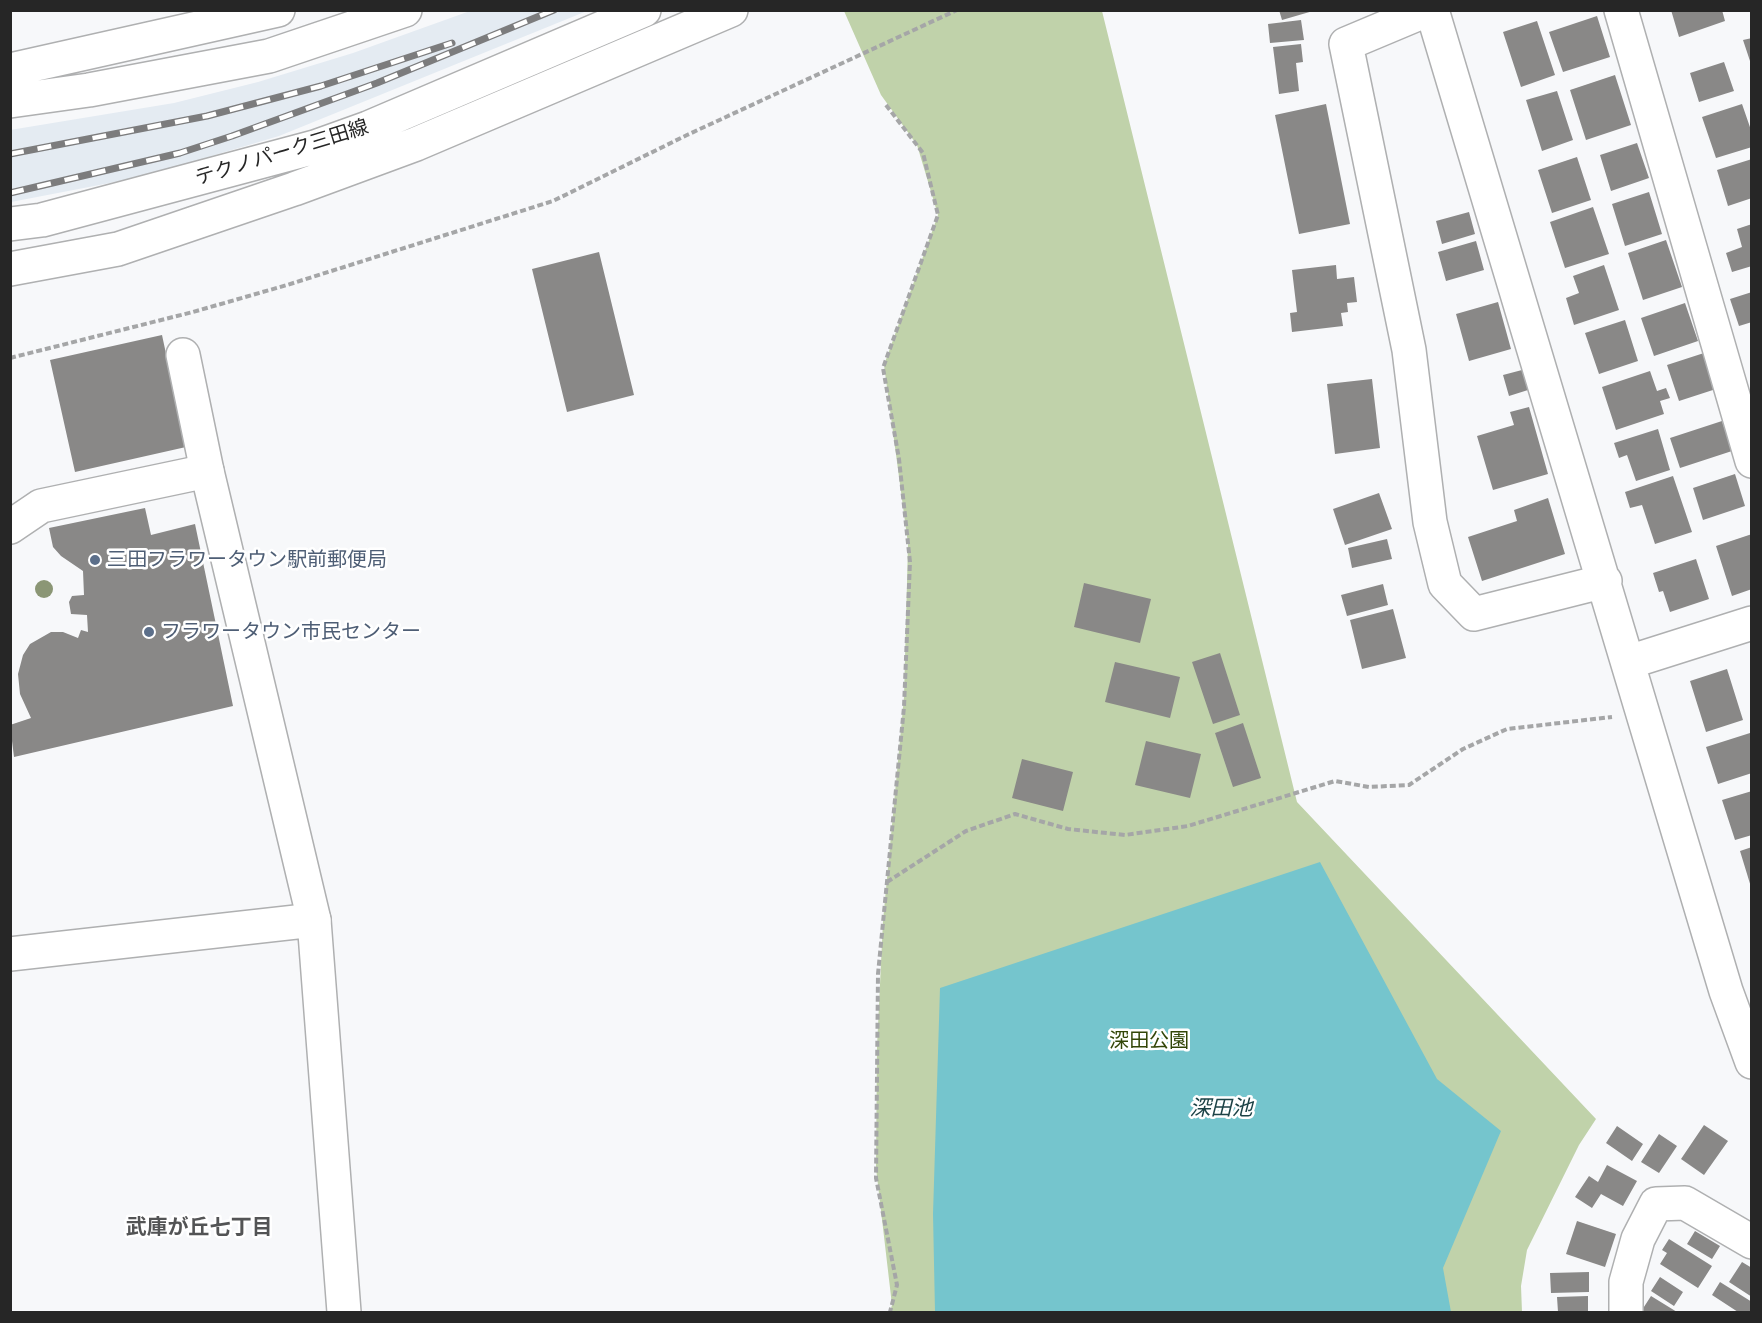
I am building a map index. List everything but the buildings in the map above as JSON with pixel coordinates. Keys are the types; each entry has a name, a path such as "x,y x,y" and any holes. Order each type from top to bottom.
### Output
{"street":[{"path":"10,72 278,10"},
{"path":"10,101 88,90 269,56 405,10"},
{"name":"テクノパーク三田線","path":"10,224 42,220 315,147 368,128 644,10"},
{"path":"10,269 118,249 294,189 416,144 731,10"},
{"path":"1427,10 1346,44 1409,350 1431,522 1445,585 1474,614 1605,581"},
{"path":"1432,10 1726,991 1752,1062"},
{"path":"1621,10 1752,461"},
{"path":"10,72 158,61 269,56"},
{"path":"10,248 208,196 315,147"},
{"path":"183,355 207,471 314,920 344,1312"},
{"path":"10,527 41,506 207,471"},
{"path":"1629,663 1752,623"},
{"path":"10,954 314,920"},
{"path":"1626,1312 1626,1282 1638,1239 1656,1204 1685,1203 1752,1242"}],"path":[{"path":"10,358 266,291 420,245 553,201 687,135 957,10"},
{"path":"886,105 923,153 938,215 883,368 900,459 910,562 904,707 878,974 876,1178 897,1285 890,1312"},
{"path":"886,882 966,831 1015,814 1068,830 1125,836 1188,826 1335,782 1370,788 1409,785 1463,749 1507,729 1642,713"}],"shaded area":[{"path":"470,11 587,11 279,136 141,177 11,202 10,130 174,103 258,82 353,53"}],"green space":[{"name":"深田公園","path":"844,11 1102,11 1297,802 1596,1119 1579,1145 1527,1250 1521,1286 1522,1312 890,1312 892,1305 876,1168 877,1047 883,921 904,697 908,544 884,365 938,215 917,145 881,95"}],"water":[{"name":"深田池","path":"1320,862 1437,1079 1501,1131 1443,1268 1451,1312 935,1312 933,1214 940,988"}],"railway":[{"path":"10,193 180,153 232,136 377,83 554,10"},
{"path":"10,154 207,116 321,86 452,43"}],"place":[{"name":"三田フラワータウン駅前郵便局","path":"95,560"},
{"name":"フラワータウン市民センター","path":"149,632"}],"district":[{"name":"武庫が丘七丁目","path":"199,1228"}]}
